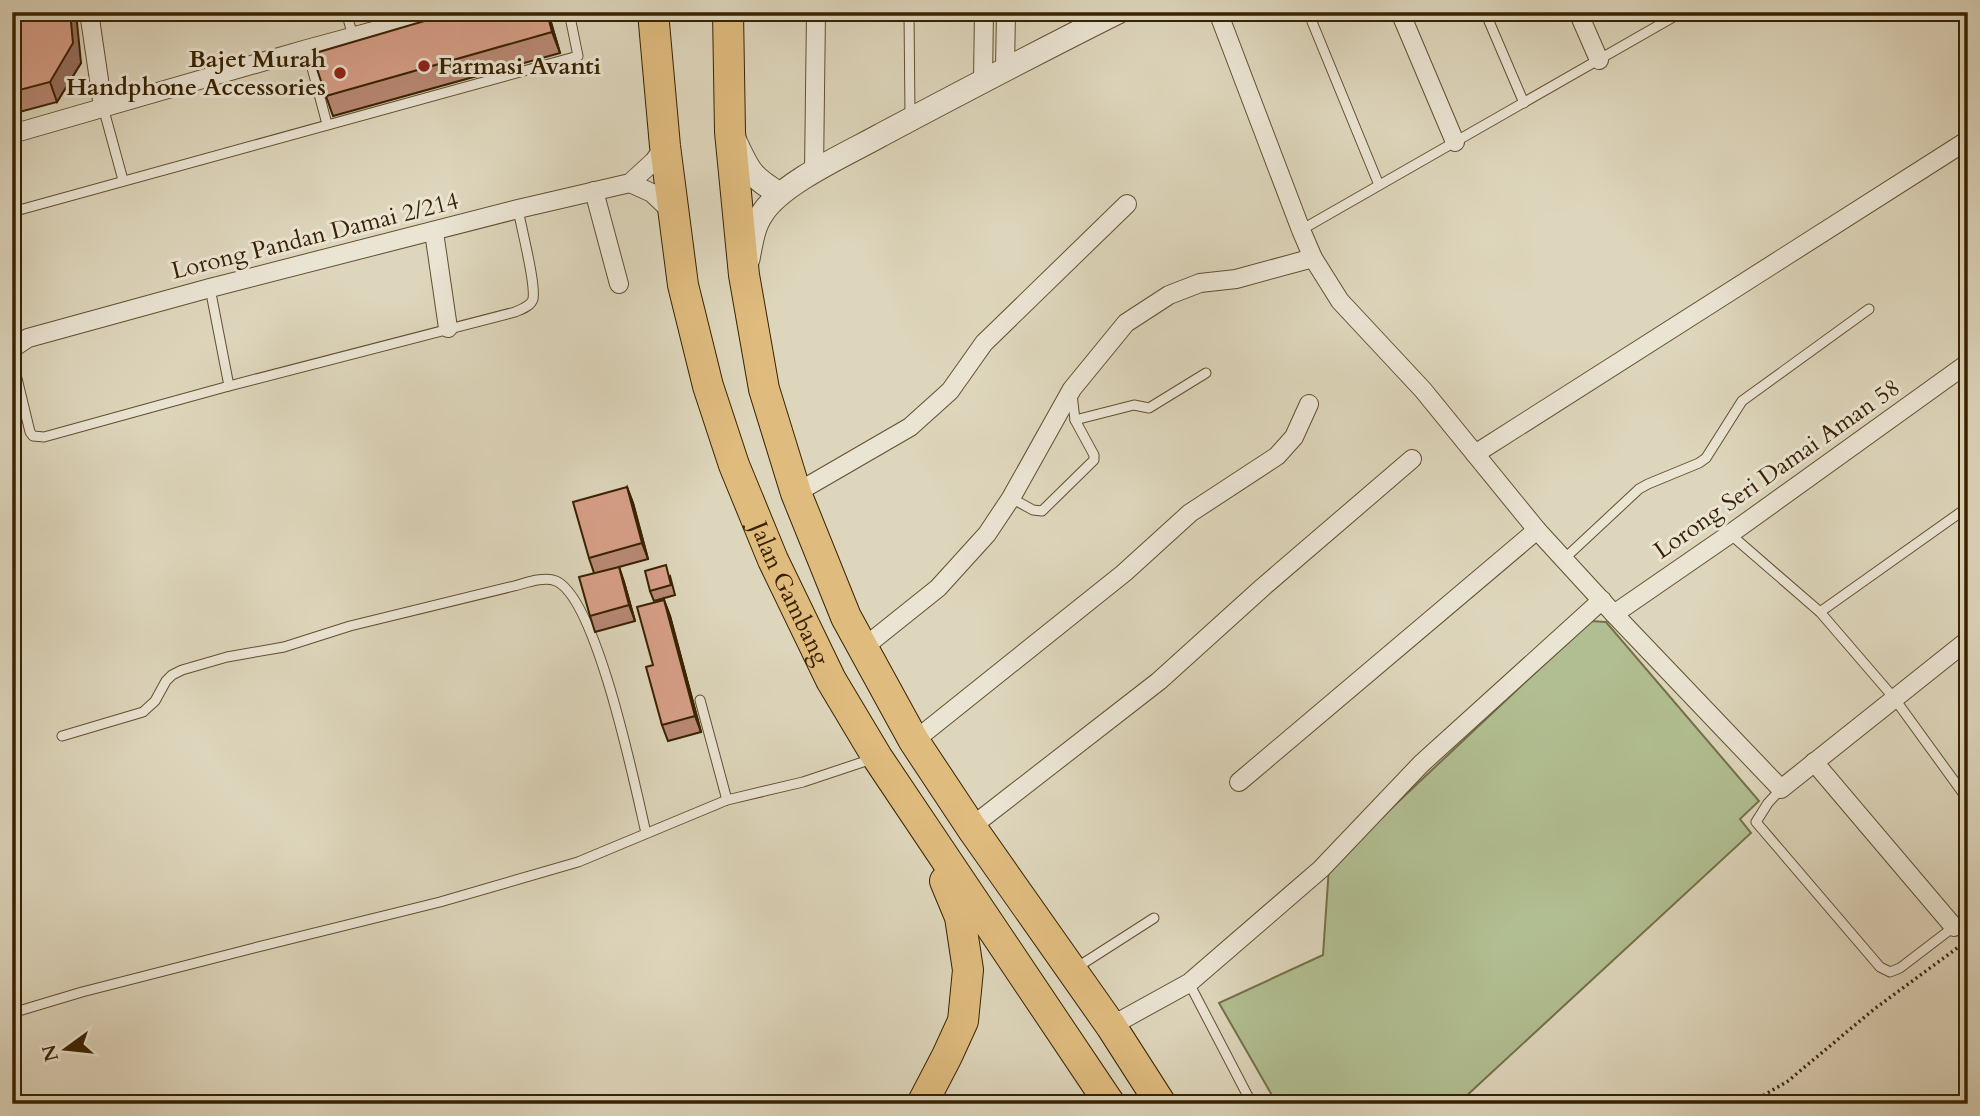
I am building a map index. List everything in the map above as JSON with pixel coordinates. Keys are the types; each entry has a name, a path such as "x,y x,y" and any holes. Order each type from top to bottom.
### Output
{"highway":[{"name":"Jalan Gambang","path":"653,12 665,146 683,285 708,386 734,465 773,560 831,680 877,757 1110,1104"},
{"name":"Jalan Gambang","path":"728,12 730,132 744,275 764,389 796,494 846,617 914,741 1111,1026 1161,1104"},
{"path":"921,822 960,918 968,970 963,1021 922,1104"}],"street":[{"path":"89,12 103,107"},
{"path":"15,128 103,107 444,12"},
{"path":"814,172 816,12"},
{"path":"983,80 984,12"},
{"path":"1005,69 1006,12"},
{"path":"744,275 754,230 762,213 780,194 814,172 983,80 1118,12"},
{"path":"1218,12 1301,230 1313,258 1340,301 1423,390 1537,530 1781,789 1968,640"},
{"path":"1399,12 1455,142"},
{"path":"1578,12 1599,60"},
{"path":"730,132 753,175 780,194"},
{"path":"1475,454 1968,140"},
{"path":"665,146 654,161 630,183 652,193 674,214"},
{"name":"Lorong Pandan Damai 2/214","path":"16,346 28,338 210,288 630,183"},
{"path":"594,191 618,285"},
{"path":"796,494 910,427 950,391 984,343 1127,204"},
{"path":"434,232 448,328"},
{"path":"863,648 938,588 987,534 1011,498 1072,389 1126,323 1168,295 1200,283 1236,278 1313,258"},
{"name":"Lorong Seri Damai Aman 58","path":"1614,614 1968,363"},
{"path":"914,741 1124,573 1190,513 1277,456 1294,437 1309,404"},
{"path":"971,827 1158,681 1412,459"},
{"path":"1239,782 1537,530"},
{"path":"1111,1026 1189,983 1321,869 1421,764 1602,600"},
{"path":"1814,762 1961,921"}],"lane":[{"path":"346,12 353,36"},
{"path":"12,212 578,56 569,12"},
{"path":"909,12 910,120"},
{"path":"1308,12 1379,185"},
{"path":"1485,12 1524,103"},
{"path":"1301,230 1599,60 1669,16 1682,12"},
{"path":"307,49 327,124"},
{"path":"103,107 123,180"},
{"path":"16,346 14,366 30,432 33,436 44,437 515,312 529,305 533,299 518,209"},
{"path":"210,288 229,386"},
{"path":"1564,559 1639,489 1706,458 1742,401 1870,309"},
{"path":"1075,420 1134,405 1149,408 1206,373"},
{"path":"1011,498 1033,510 1042,511 1094,460 1094,455 1075,420 1072,389"},
{"path":"1820,612 1968,507"},
{"path":"1730,534 1820,612 1894,698 1968,800"},
{"path":"62,736 142,712 155,701 172,675 192,667 227,657 284,647 350,626 538,580 554,580 574,597 607,676 646,833"},
{"path":"700,701 727,800"},
{"path":"12,1013 240,951 440,902 578,862 727,800 803,782 877,757"},
{"path":"1781,789 1756,822 1880,967 1890,972 1900,968 1961,921"},
{"path":"1072,971 1154,918"},
{"path":"1189,983 1252,1104"}],"path":[{"path":"1749,1104 1788,1081 1873,1010 1968,940"},
{"path":"1511,1104 1524,1101 1568,1104"}],"green space":[{"path":"1590,621 1606,622 1759,801 1740,819 1751,833 1464,1098 1435,1104 1277,1104 1219,1003 1323,955 1329,867"}],"building":[{"path":"12,12 70,12 73,43 50,82 12,92"},
{"path":"455,12 547,12 552,32 326,96 312,54"},
{"path":"627,487 642,543 589,558 573,502"},
{"path":"666,565 671,585 650,591 645,571"},
{"path":"619,567 629,605 590,616 579,577"},
{"path":"664,600 695,716 662,725 646,667 653,665 637,607"}],"place":[{"name":"Farmasi Avanti","path":"424,66"},
{"name":"Bajet Murah Handphone Accessories","path":"340,73"}]}
